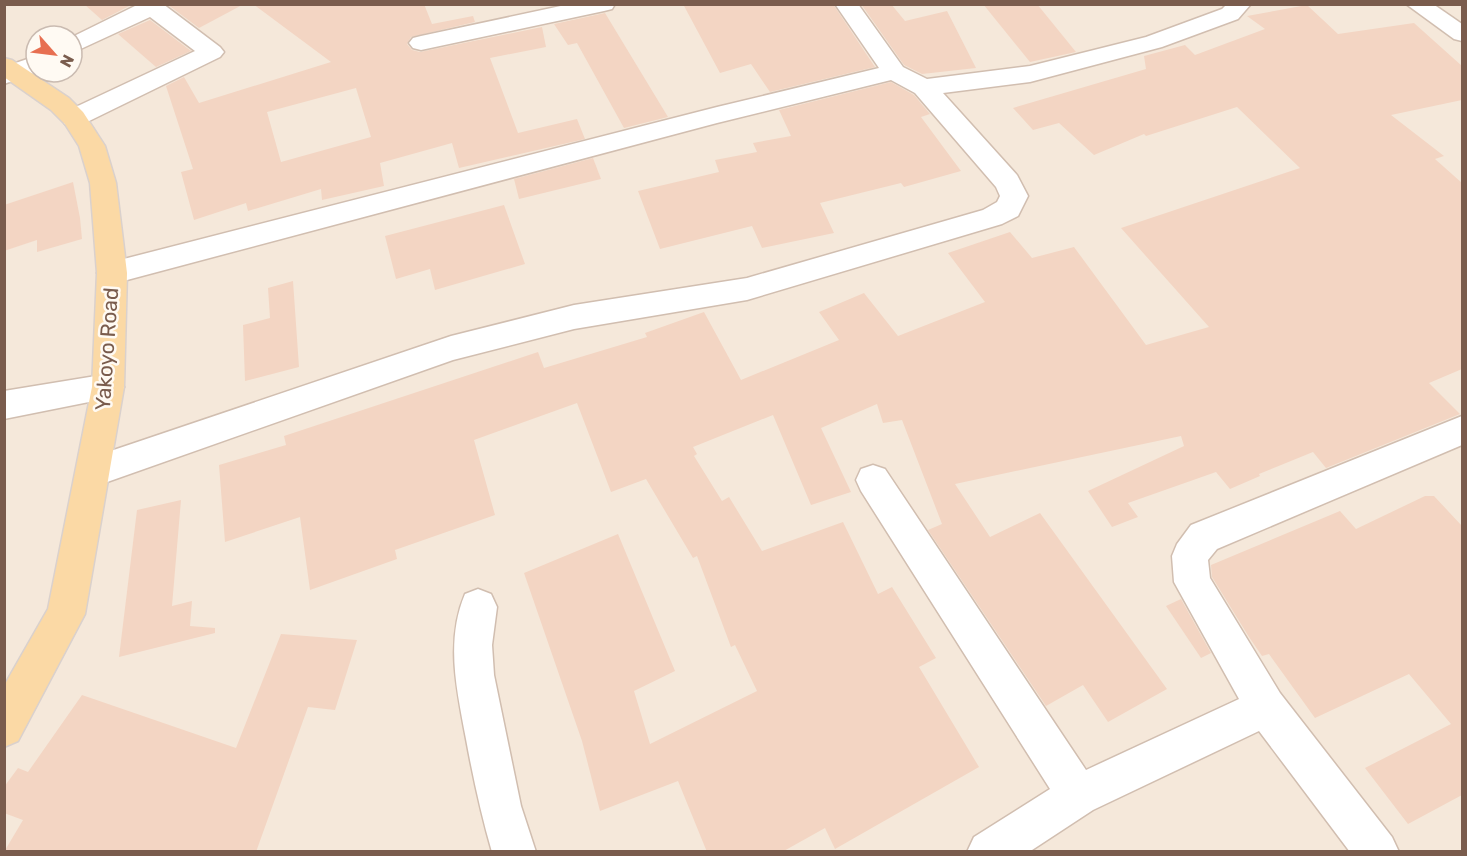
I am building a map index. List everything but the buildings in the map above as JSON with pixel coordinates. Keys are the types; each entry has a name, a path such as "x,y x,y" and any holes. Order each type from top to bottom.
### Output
{"main road":[{"name":"Yakoyo Road","path":"4,727 66,614 108,387 112,273 102,183 92,146 74,118 60,104 15,69"}],"street":[{"path":"421,43 604,4"},
{"path":"93,472 451,348 574,316 747,289 992,217 1008,209 1014,196 1007,182 924,87 894,72 846,4"},
{"path":"924,87 1030,74 1154,42 1230,14 1240,4"},
{"path":"1417,4 1462,34"},
{"path":"74,118 212,52 152,7 84,40"},
{"path":"112,273 717,115 894,72"},
{"path":"4,405 108,387"},
{"path":"1377,852 1266,707 1192,582 1190,556 1204,537 1462,430"},
{"path":"873,480 1078,795"},
{"path":"478,607 473,645 474,675 500,806 514,852"},
{"path":"989,852 1078,795 1266,707"}],"shaded area":[{"path":"5,5 1462,5 1462,851 5,851"}]}
